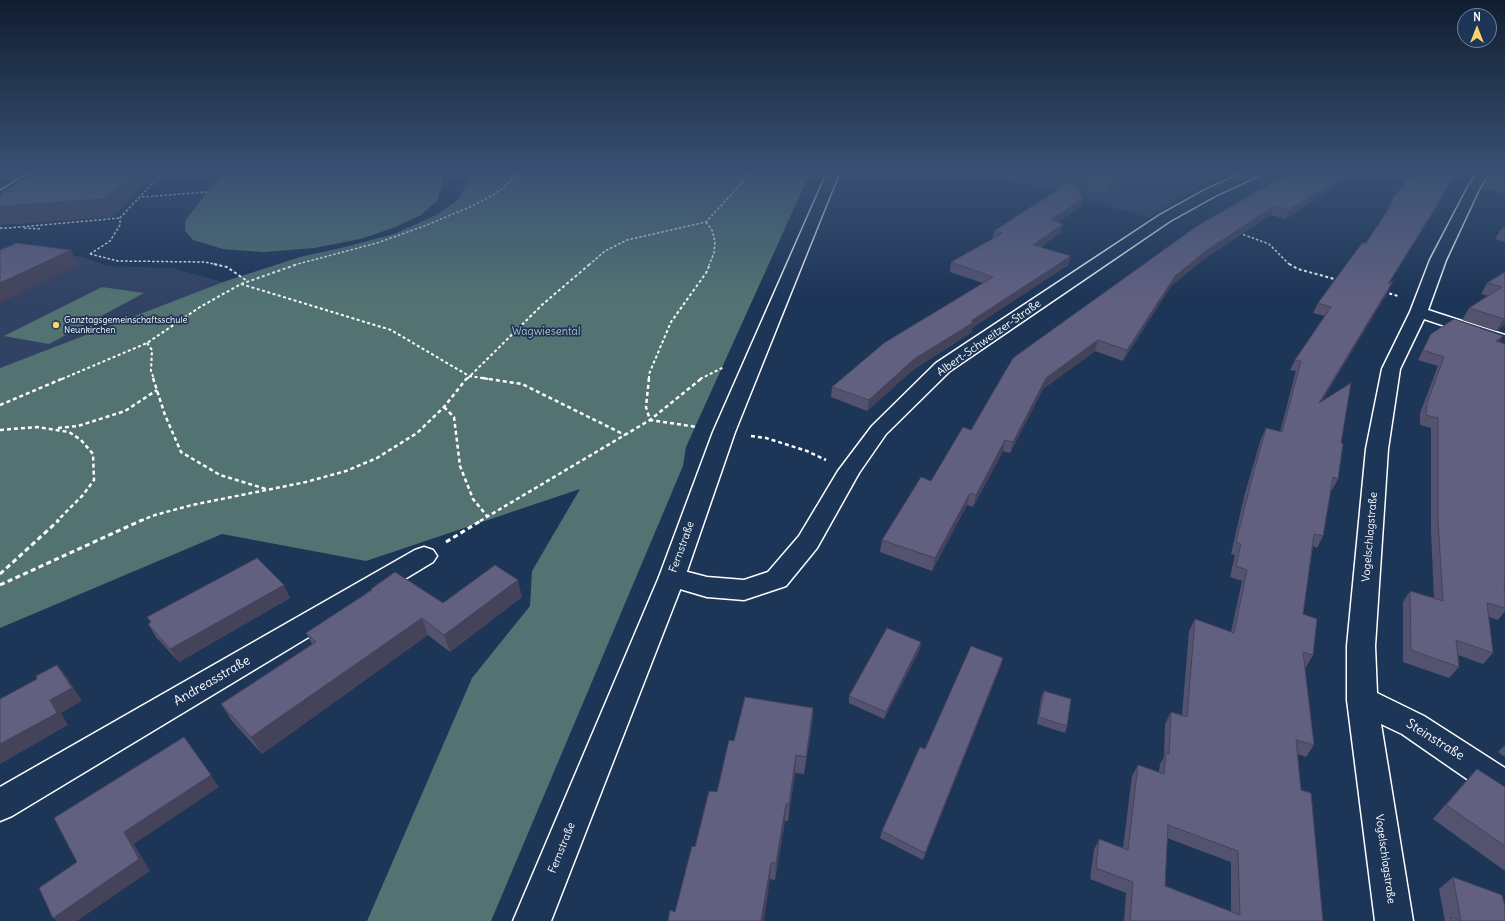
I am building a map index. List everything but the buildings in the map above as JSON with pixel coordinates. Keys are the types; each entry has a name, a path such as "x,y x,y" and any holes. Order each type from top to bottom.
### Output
{"street":[{"name":"Fernstraße","path":"532,921 672,577 724,432 752,362 815,216"},
{"name":"Albert-Schweitzer-Straße","path":"672,577 707,587 744,590 776,579 808,542 850,471 879,430 943,367 1169,216"},
{"name":"Vogelschlagstraße","path":"1394,921 1362,700 1360,646 1377,449 1391,369 1420,307 1438,260 1460,216"},
{"path":"1420,307 1505,341"},
{"name":"Andreasstraße","path":"0,805 424,556"},
{"name":"Steinstraße","path":"1362,700 1413,725 1505,786"}],"path":[{"path":"0,405 147,343 200,307 247,281 286,267 377,243 448,216"},
{"path":"0,584 155,515 192,505 306,482 346,471 377,458 417,433 444,407 469,376 543,304 605,251 627,240 706,222 712,216"},
{"path":"9,228 120,218 120,225 110,240 90,254 118,261 205,262 227,267 247,281"},
{"path":"650,420 646,407 649,374 671,322 706,273 714,253 715,242 712,230 706,222"},
{"path":"0,228 42,229"},
{"path":"1239,233 1268,244 1290,265 1298,269 1344,281"},
{"path":"241,284 391,330 469,376 522,384 625,434"},
{"path":"1383,292 1420,307"},
{"path":"147,343 152,350 151,371 165,415 181,452 220,475 267,489"},
{"path":"424,556 487,516 650,420 704,376 729,365 752,362"},
{"path":"56,429 78,426 125,412 157,390"},
{"path":"444,407 454,417 460,466 473,499 487,516"},
{"path":"650,420 724,432"},
{"path":"0,430 36,427 69,432 81,440 93,454 94,480 83,495 0,574"},
{"path":"766,438 807,451 850,471"}],"shaded area":[{"name":"Ganztagsgemeinschaftsschule Neunkirchen","path":"55,253 83,257 107,266 172,268 223,282 0,368 0,259"}],"green space":[{"path":"189,216 419,216 393,228 360,239 314,248 263,252 223,249 193,240 185,231 185,221"},
{"name":"Wagwiesental","path":"434,216 791,216 686,447 683,466 491,921 367,921 472,678 530,606 532,571 580,489 366,561 222,534 0,628 0,368 223,282 300,257 394,234"},
{"path":"102,287 144,293 49,344 4,336"}],"place":[{"name":"Ganztagsgemeinschaftsschule Neunkirchen","path":"56,325"}]}
